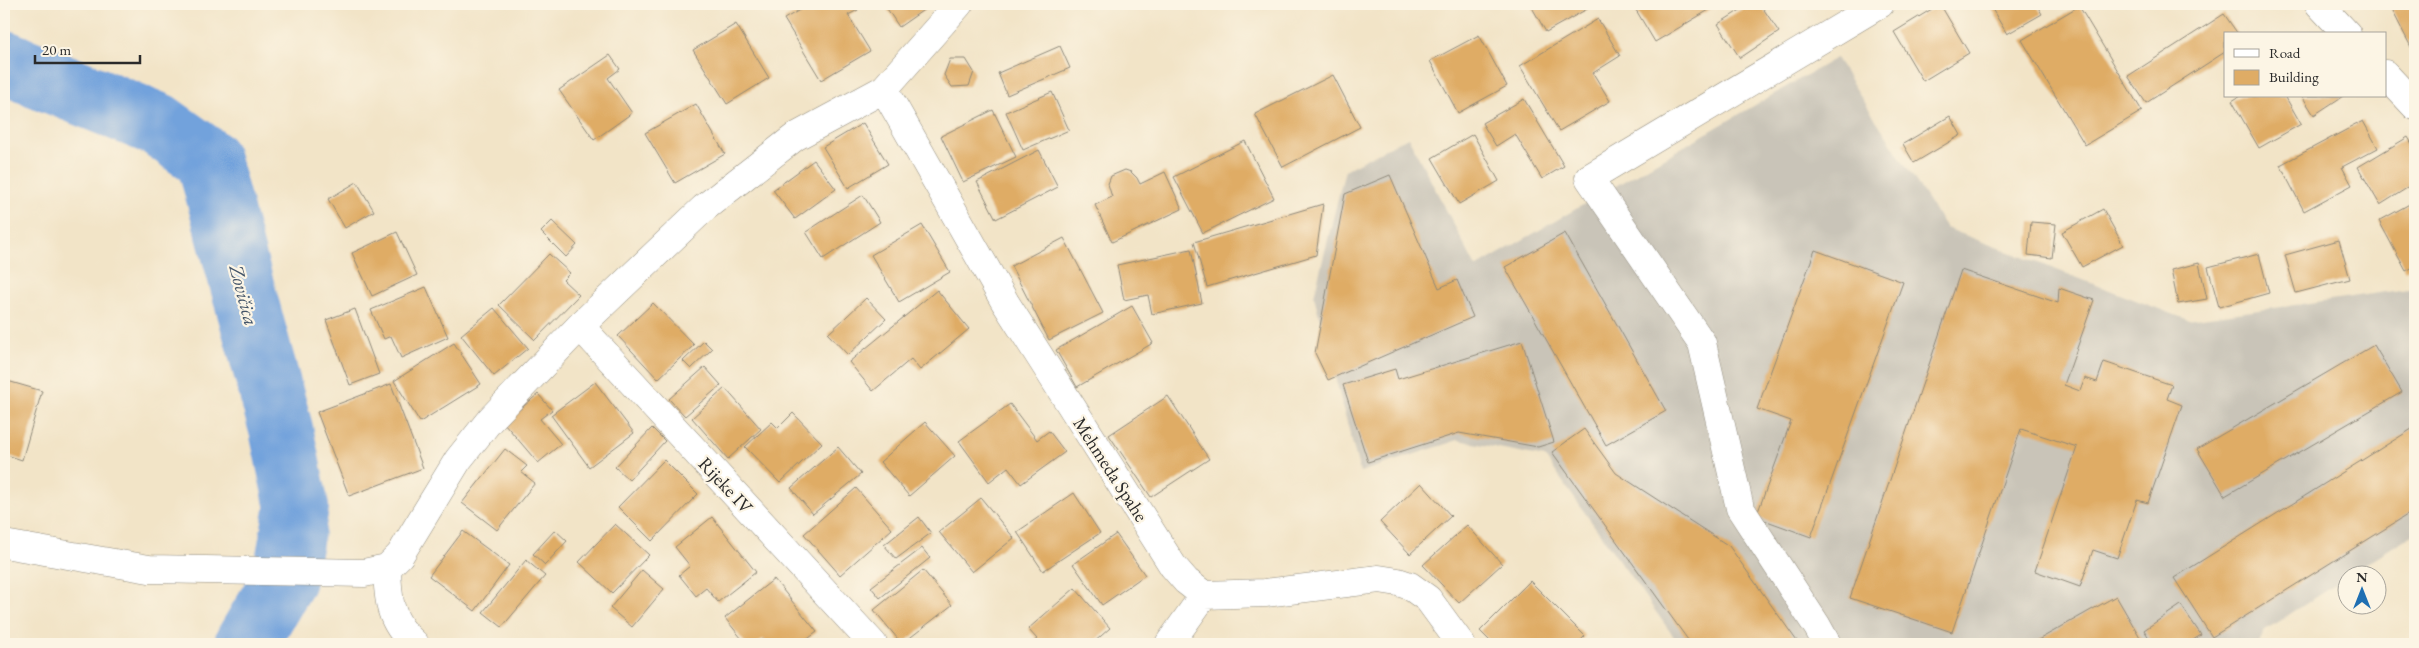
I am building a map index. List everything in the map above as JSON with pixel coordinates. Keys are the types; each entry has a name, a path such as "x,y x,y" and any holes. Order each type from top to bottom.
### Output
{"street":[{"path":"4,544 149,569 375,571 400,555 458,460 490,420 580,326 704,208 795,137 884,89 959,4"},
{"path":"1827,644 1740,508 1702,343 1589,178 1880,4"},
{"path":"2319,4 2345,32"},
{"path":"2386,75 2415,106"},
{"name":"Mehmeda Spahe","path":"884,89 1005,302 1173,566 1186,581 1204,595"},
{"name":"Rijeke IV","path":"580,326 873,644"},
{"path":"375,571 396,622 415,644"},
{"path":"1169,644 1204,595 1265,594 1379,579 1410,586 1428,599 1461,644"}],"shaded area":[{"path":"1836,58 1946,228 2188,320 2415,288 2415,533 2362,566 2336,566 2336,584 2265,630 2259,644 1679,644 1545,457 1458,440 1360,472 1314,296 1345,170 1408,137 1476,267"}],"building":[{"path":"810,4 854,4 858,10 848,15 870,51 821,80 784,19"},
{"path":"884,4 932,4 899,27"},
{"path":"1530,4 1596,4 1546,32"},
{"path":"1645,4 1719,4 1655,42 1636,10"},
{"path":"1750,4 1760,4 1779,32 1740,58 1718,24"},
{"path":"1940,4 1969,53 1923,81 1894,32"},
{"path":"1989,4 2036,4 2042,14 2007,34"},
{"path":"2389,4 2415,4 2415,47 2412,49"},
{"path":"2079,6 2142,111 2085,145 2022,40"},
{"path":"2224,14 2237,32 2224,32 2224,53 2146,103 2128,76"},
{"path":"1598,19 1620,56 1593,73 1610,101 1559,131 1520,66"},
{"path":"736,24 769,78 727,104 693,50"},
{"path":"1479,35 1507,86 1458,113 1430,61"},
{"path":"1060,46 1070,68 1007,95 998,73"},
{"path":"610,55 620,69 608,78 632,113 594,140 559,90"},
{"path":"950,59 966,59 974,72 969,86 952,87 944,75"},
{"path":"1333,75 1360,127 1283,167 1255,114"},
{"path":"1052,92 1069,130 1023,150 1006,112"},
{"path":"2237,98 2286,98 2301,124 2259,148 2232,101"},
{"path":"2303,98 2340,98 2314,115"},
{"path":"1524,99 1564,166 1542,179 1515,134 1496,146 1482,123"},
{"path":"696,104 725,154 675,183 645,133"},
{"path":"993,110 1016,157 963,182 941,136"},
{"path":"1950,116 1961,135 1914,163 1903,144"},
{"path":"2363,121 2378,148 2342,167 2352,185 2304,211 2280,165"},
{"path":"863,123 888,164 848,188 823,147"},
{"path":"1473,134 1499,181 1459,204 1432,158"},
{"path":"2408,137 2415,149 2415,183 2380,205 2358,167"},
{"path":"1245,141 1274,198 1203,233 1174,177"},
{"path":"1039,150 1058,187 996,219 977,182"},
{"path":"814,160 836,189 795,219 773,190"},
{"path":"1125,170 1131,172 1140,184 1165,172 1182,209 1112,242 1095,205 1112,197 1108,184 1111,176"},
{"path":"1390,175 1439,288 1457,280 1473,317 1328,380 1315,353 1345,194"},
{"path":"357,182 374,211 345,228 328,199"},
{"path":"863,195 880,222 823,259 806,232"},
{"path":"2415,201 2415,266 2406,271 2379,221"},
{"path":"1323,204 1316,255 1207,287 1194,242"},
{"path":"2103,209 2123,245 2082,267 2062,232"},
{"path":"552,221 577,245 566,257 541,232"},
{"path":"2031,222 2056,224 2052,258 2028,255"},
{"path":"922,225 950,272 899,302 871,255"},
{"path":"397,232 417,275 372,296 352,253"},
{"path":"1565,233 1666,411 1606,445 1505,267"},
{"path":"1064,238 1103,313 1049,340 1011,266"},
{"path":"2339,240 2350,279 2296,293 2285,255"},
{"path":"1191,249 1202,303 1152,314 1148,295 1124,300 1117,265"},
{"path":"1815,250 1903,282 1811,537 1756,517 1791,421 1757,409"},
{"path":"549,254 570,273 563,280 579,295 535,340 499,305"},
{"path":"2259,254 2269,293 2219,307 2208,267"},
{"path":"2199,263 2207,299 2178,304 2171,270"},
{"path":"1961,270 2058,303 2059,288 2094,300 2064,385 2080,391 2085,378 2097,382 2104,362 2172,385 2167,399 2182,405 2148,503 2137,500 2117,558 2093,550 2080,587 2035,571 2077,447 2021,429 1952,632 1850,598"},
{"path":"426,287 448,337 401,358 391,336 384,339 371,310"},
{"path":"937,290 969,329 920,370 911,359 873,391 849,362"},
{"path":"866,298 886,319 848,355 828,334"},
{"path":"653,303 694,345 658,379 618,336"},
{"path":"1132,306 1153,343 1077,387 1056,350"},
{"path":"494,308 528,348 494,376 461,335"},
{"path":"355,309 379,374 350,385 326,320"},
{"path":"704,341 712,349 691,369 683,361"},
{"path":"1522,341 1554,442 1538,447 1459,433 1368,462 1343,385 1395,369 1398,379"},
{"path":"454,343 481,384 420,422 394,381"},
{"path":"2374,345 2402,392 2225,496 2197,449"},
{"path":"705,367 721,385 685,416 669,399"},
{"path":"4,380 42,391 22,460 4,454"},
{"path":"595,382 634,433 589,467 551,415"},
{"path":"391,384 423,468 349,496 317,412"},
{"path":"725,388 761,429 728,459 692,418"},
{"path":"538,394 552,410 540,419 561,444 538,463 504,423"},
{"path":"1168,396 1209,459 1151,497 1109,435"},
{"path":"1010,404 1037,440 1049,431 1065,452 1021,484 1008,467 989,482 959,441"},
{"path":"793,413 822,443 780,483 745,447 772,422 778,428"},
{"path":"925,422 955,456 909,496 880,462"},
{"path":"2415,427 2415,510 2212,637 2174,578"},
{"path":"652,428 665,441 629,480 615,467"},
{"path":"1584,429 1616,473 1729,546 1799,644 1691,644 1552,452"},
{"path":"838,447 861,474 813,514 791,488"},
{"path":"505,449 527,466 521,472 535,483 497,530 462,503"},
{"path":"664,460 698,494 652,541 618,507"},
{"path":"1421,483 1451,516 1410,554 1380,522"},
{"path":"856,488 892,529 840,575 804,534"},
{"path":"1074,493 1100,533 1043,571 1017,532"},
{"path":"981,498 1014,538 972,572 939,532"},
{"path":"712,517 756,572 718,602 706,588 696,596 679,575 690,566 675,547"},
{"path":"919,517 931,533 896,559 884,545"},
{"path":"615,524 649,555 612,593 579,562"},
{"path":"1467,525 1502,564 1459,603 1423,565"},
{"path":"555,530 567,541 545,565 533,554"},
{"path":"463,531 509,565 475,611 429,576"},
{"path":"1116,534 1145,575 1102,605 1073,564"},
{"path":"922,548 930,558 880,598 871,587"},
{"path":"526,560 545,576 502,627 483,612"},
{"path":"642,570 664,589 632,627 610,608"},
{"path":"923,570 952,605 902,644 874,610"},
{"path":"774,579 817,632 801,644 768,644 763,639 756,644 746,644 725,618"},
{"path":"1530,581 1585,636 1577,644 1493,644 1480,631"},
{"path":"1075,588 1110,628 1092,644 1031,644 1037,639 1028,629"},
{"path":"2116,596 2144,644 2031,644"},
{"path":"2181,605 2201,635 2187,644 2153,644 2144,630"}],"waterway":[{"name":"Zovičica","path":"4,62 159,125 208,160 281,429 297,507 284,579 246,644"}]}
